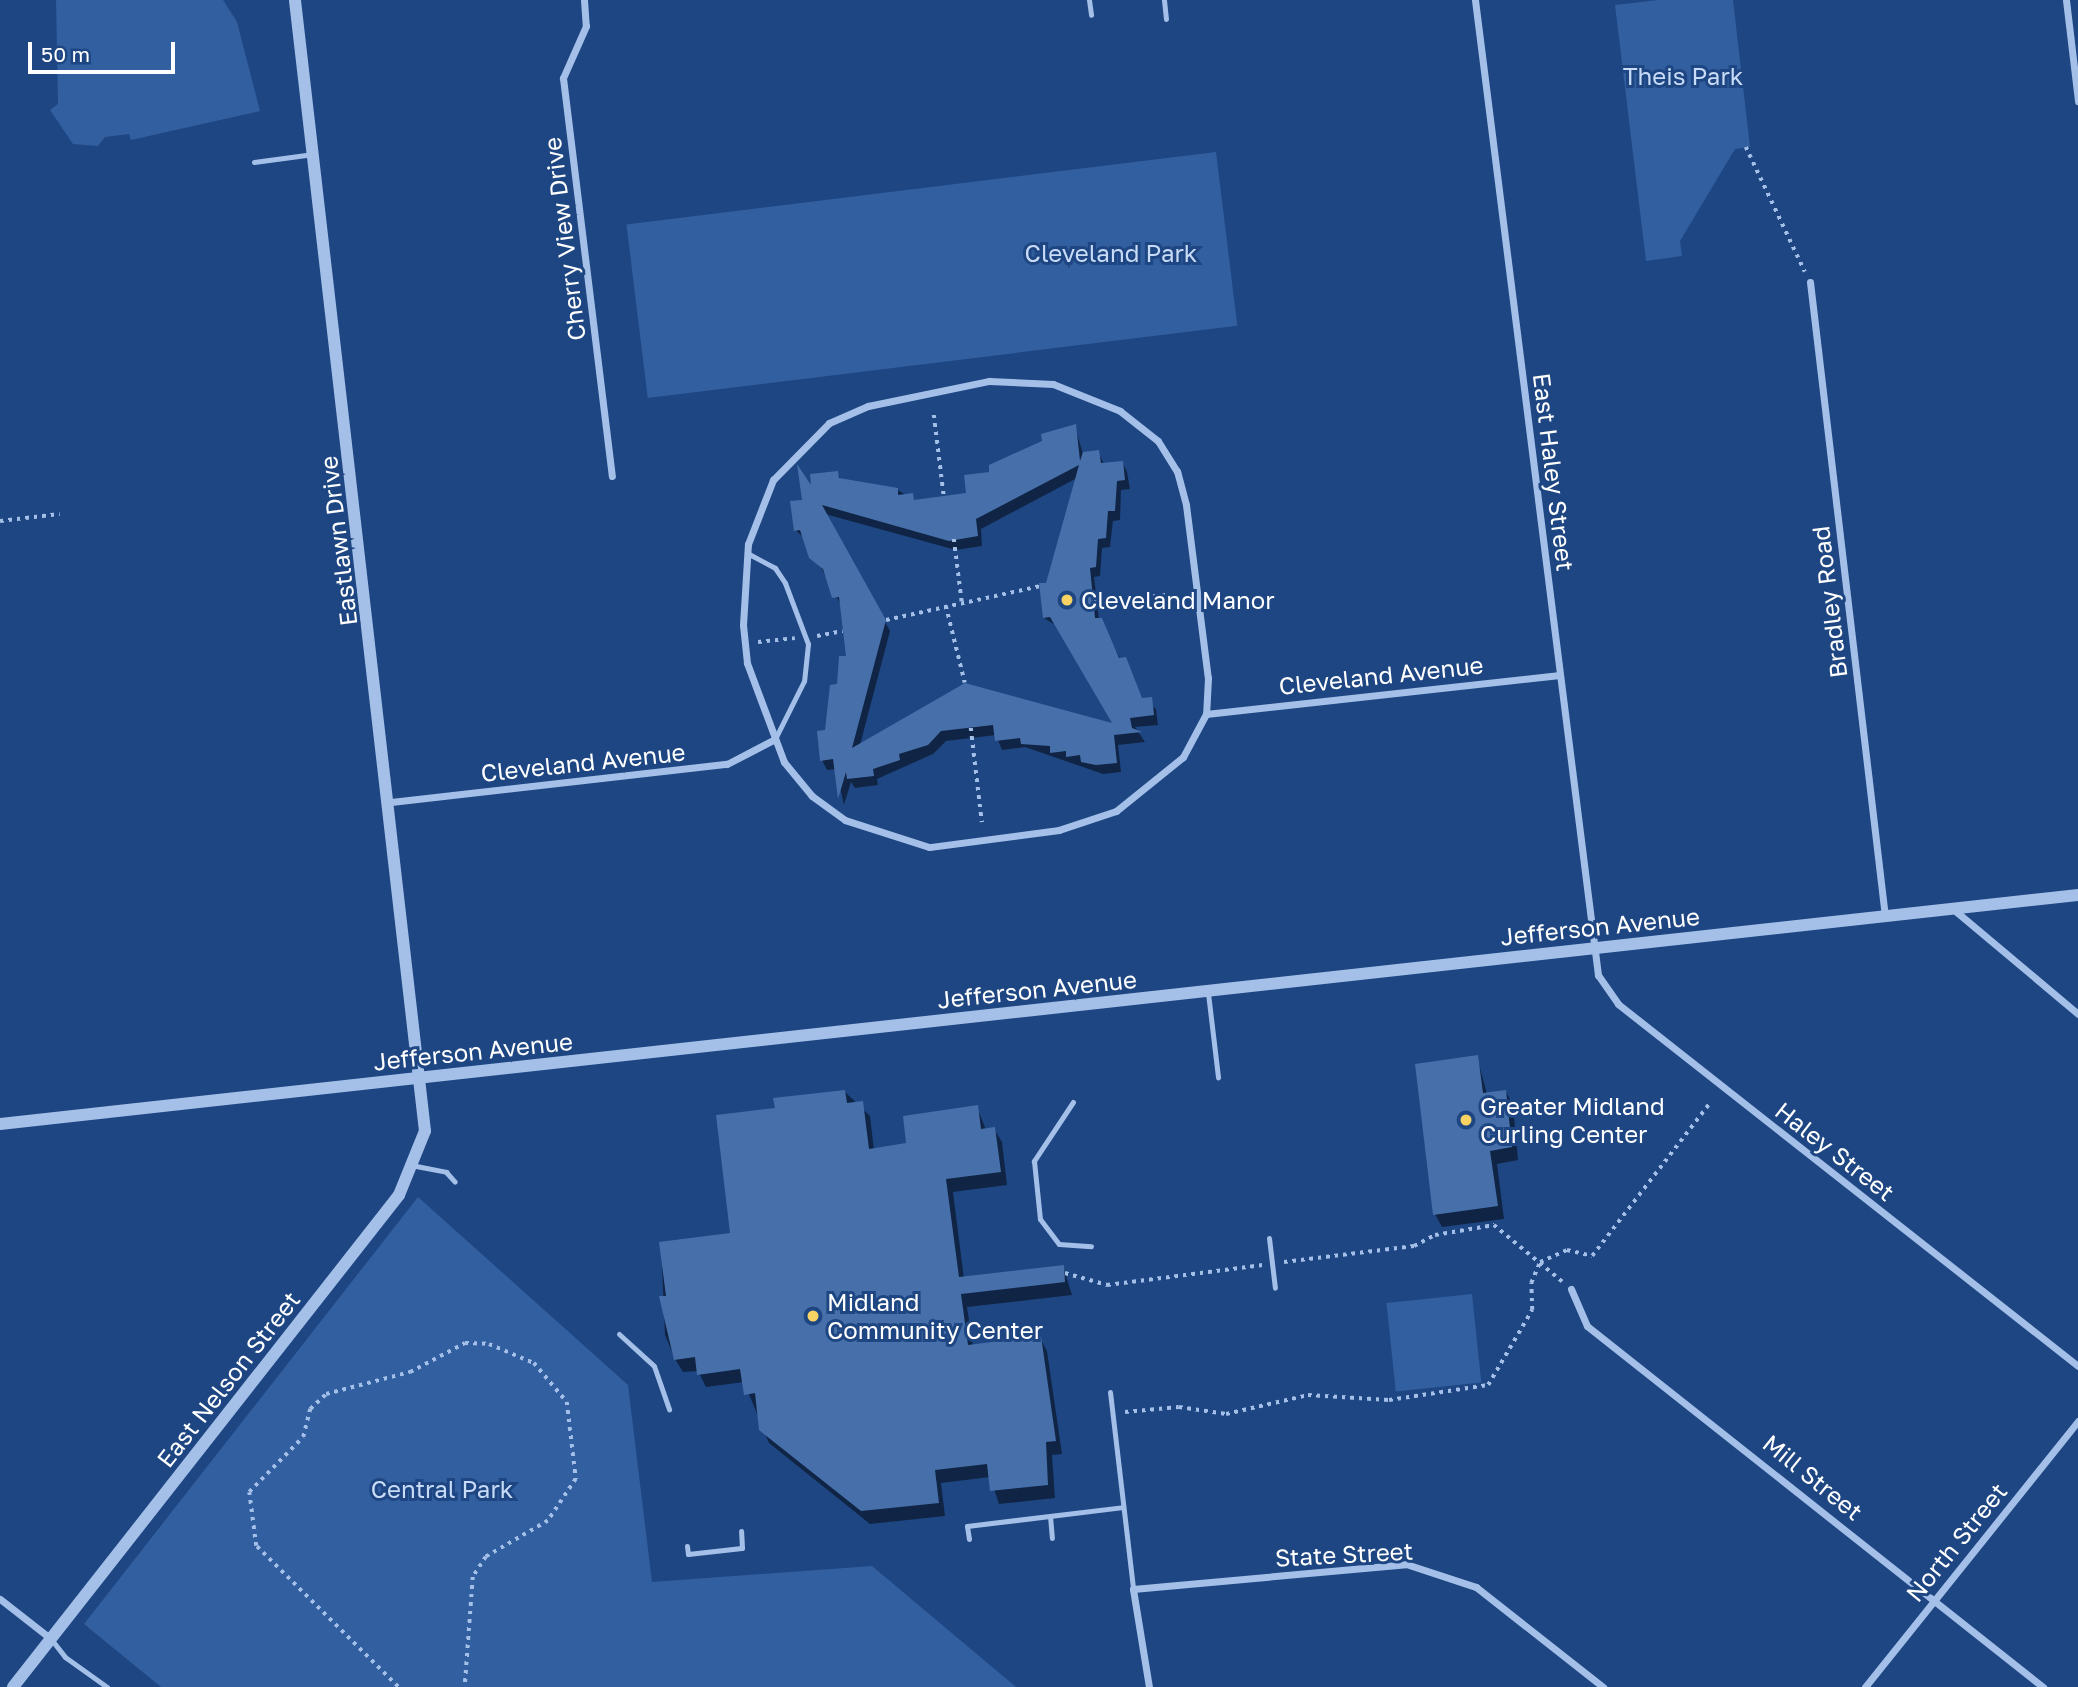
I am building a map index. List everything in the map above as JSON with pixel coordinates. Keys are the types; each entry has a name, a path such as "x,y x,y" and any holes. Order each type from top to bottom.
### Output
{"street":[{"name":"Eastlawn Drive","path":"295,0 422,1077"},
{"name":"Cherry View Drive","path":"584,0 586,26 564,78 612,476"},
{"name":"East Haley Street","path":"1475,0 1592,948"},
{"path":"2066,0 2078,101"},
{"name":"Bradley Road","path":"1810,282 1885,917"},
{"path":"989,381 1053,384 1120,411 1158,441 1177,471 1208,678 1206,714 1184,757 1116,811 985,844 929,847 845,820 812,796 775,739 747,663 747,553 755,514 773,480 829,423 920,393 989,381"},
{"name":"Cleveland Avenue","path":"1206,714 1560,675"},
{"name":"Cleveland Avenue","path":"391,802 704,768 727,764 775,739"},
{"name":"Jefferson Avenue","path":"0,1124 2078,895"},
{"path":"1953,909 2078,1014"},
{"name":"Haley Street","path":"1592,948 1598,975 1618,1004 2078,1366"},
{"name":"East Nelson Street","path":"13,1687 416,1166 425,1131 422,1077"},
{"name":"Mill Street","path":"1571,1289 1587,1326 2043,1687"},
{"name":"North Street","path":"1865,1687 2078,1421"},
{"name":"State Street","path":"1133,1589 1406,1564 1431,1569 1476,1587 1603,1687"},
{"path":"1133,1589 1149,1687"},
{"path":"0,1599 51,1639"}],"lane":[{"path":"1089,0 1091,15"},
{"path":"1164,0 1166,19"},
{"path":"254,162 313,154"},
{"path":"747,553 780,576 803,617 808,644 804,681 775,739"},
{"path":"1207,991 1218,1077"},
{"path":"1073,1102 1034,1161 1040,1219 1059,1244 1091,1246"},
{"path":"416,1166 446,1172 455,1182"},
{"path":"1269,1238 1275,1288"},
{"path":"619,1334 654,1366 669,1409"},
{"path":"1110,1392 1133,1589"},
{"path":"969,1539 967,1526 1123,1507"},
{"path":"1050,1516 1052,1538"},
{"path":"687,1546 688,1554 742,1548 741,1531"},
{"path":"51,1639 65,1657 106,1687"}],"path":[{"path":"1746,148 1810,282"},
{"path":"934,415 944,496"},
{"path":"0,521 60,514"},
{"path":"954,538 962,602"},
{"path":"886,620 1040,586"},
{"path":"1094,602 1166,595"},
{"path":"946,606 965,683"},
{"path":"817,636 843,631"},
{"path":"758,642 795,638"},
{"path":"971,727 982,822"},
{"path":"1112,1413 1179,1407 1226,1414 1308,1395 1389,1400 1488,1385 1532,1310 1531,1283 1540,1262 1567,1250 1592,1256 1709,1104"},
{"path":"1065,1273 1107,1284 1415,1246 1435,1235 1494,1225 1571,1289"},
{"path":"398,1687 256,1546 249,1492 303,1437 310,1409 326,1394 410,1372 465,1343 489,1344 534,1363 567,1402 576,1479 548,1521 486,1557 473,1577 465,1687"}],"green space":[{"path":"56,0 223,0 237,22 260,111 131,140 129,134 105,137 98,146 73,144 50,110 58,104"},
{"name":"Theis Park","path":"1658,0 1733,0 1750,147 1735,149 1680,241 1682,256 1646,261 1615,5"},
{"name":"Cleveland Park","path":"1216,152 1237,326 648,398 626,224"},
{"name":"Central Park","path":"418,1197 628,1385 652,1582 872,1566 1016,1687 161,1687 84,1624"},
{"path":"1472,1294 1481,1383 1396,1392 1386,1303"}],"building":[{"name":"Cleveland Manor","path":"1076,424 1080,461 1083,452 1099,450 1101,463 1123,461 1125,480 1117,481 1115,511 1108,511 1106,538 1098,539 1096,567 1090,568 1095,618 1102,618 1119,658 1126,657 1142,698 1152,697 1154,715 1130,718 1132,728 1142,732 1114,735 1117,763 1096,765 1081,762 1080,755 1066,757 1066,751 1050,753 1050,746 1021,744 1020,738 995,741 993,725 941,731 928,745 899,754 900,760 873,769 874,776 847,779 846,772 838,799 833,759 820,761 817,731 825,730 830,685 837,684 839,656 846,656 839,597 832,598 823,569 809,558 800,530 794,531 790,501 802,500 797,464 811,485 810,474 838,471 839,478 898,488 898,495 913,493 914,500 966,493 964,475 989,472 989,465 1042,441 1041,434","holes":["1079,465 1046,583 1039,583 1043,618 1050,617 1112,723 965,683 852,748 886,620 822,505 949,541 978,536 976,519"]},
{"name":"Greater Midland Curling Center","path":"1478,1055 1483,1093 1506,1090 1512,1147 1490,1151 1498,1206 1433,1215 1415,1064"},
{"name":"Midland Community Center","path":"845,1090 847,1103 863,1101 869,1149 906,1143 903,1116 978,1105 981,1129 995,1127 1001,1172 946,1179 959,1277 1064,1265 1065,1282 961,1294 968,1345 1041,1336 1056,1441 1046,1442 1048,1485 990,1491 987,1464 935,1470 939,1503 861,1511 759,1430 755,1393 744,1395 740,1369 697,1375 695,1357 674,1360 659,1296 666,1296 659,1242 730,1233 716,1115 775,1108 773,1098"}],"place":[{"name":"Cleveland Manor","path":"1067,600"},
{"name":"Greater Midland Curling Center","path":"1466,1120"},
{"name":"Midland Community Center","path":"813,1316"}]}
